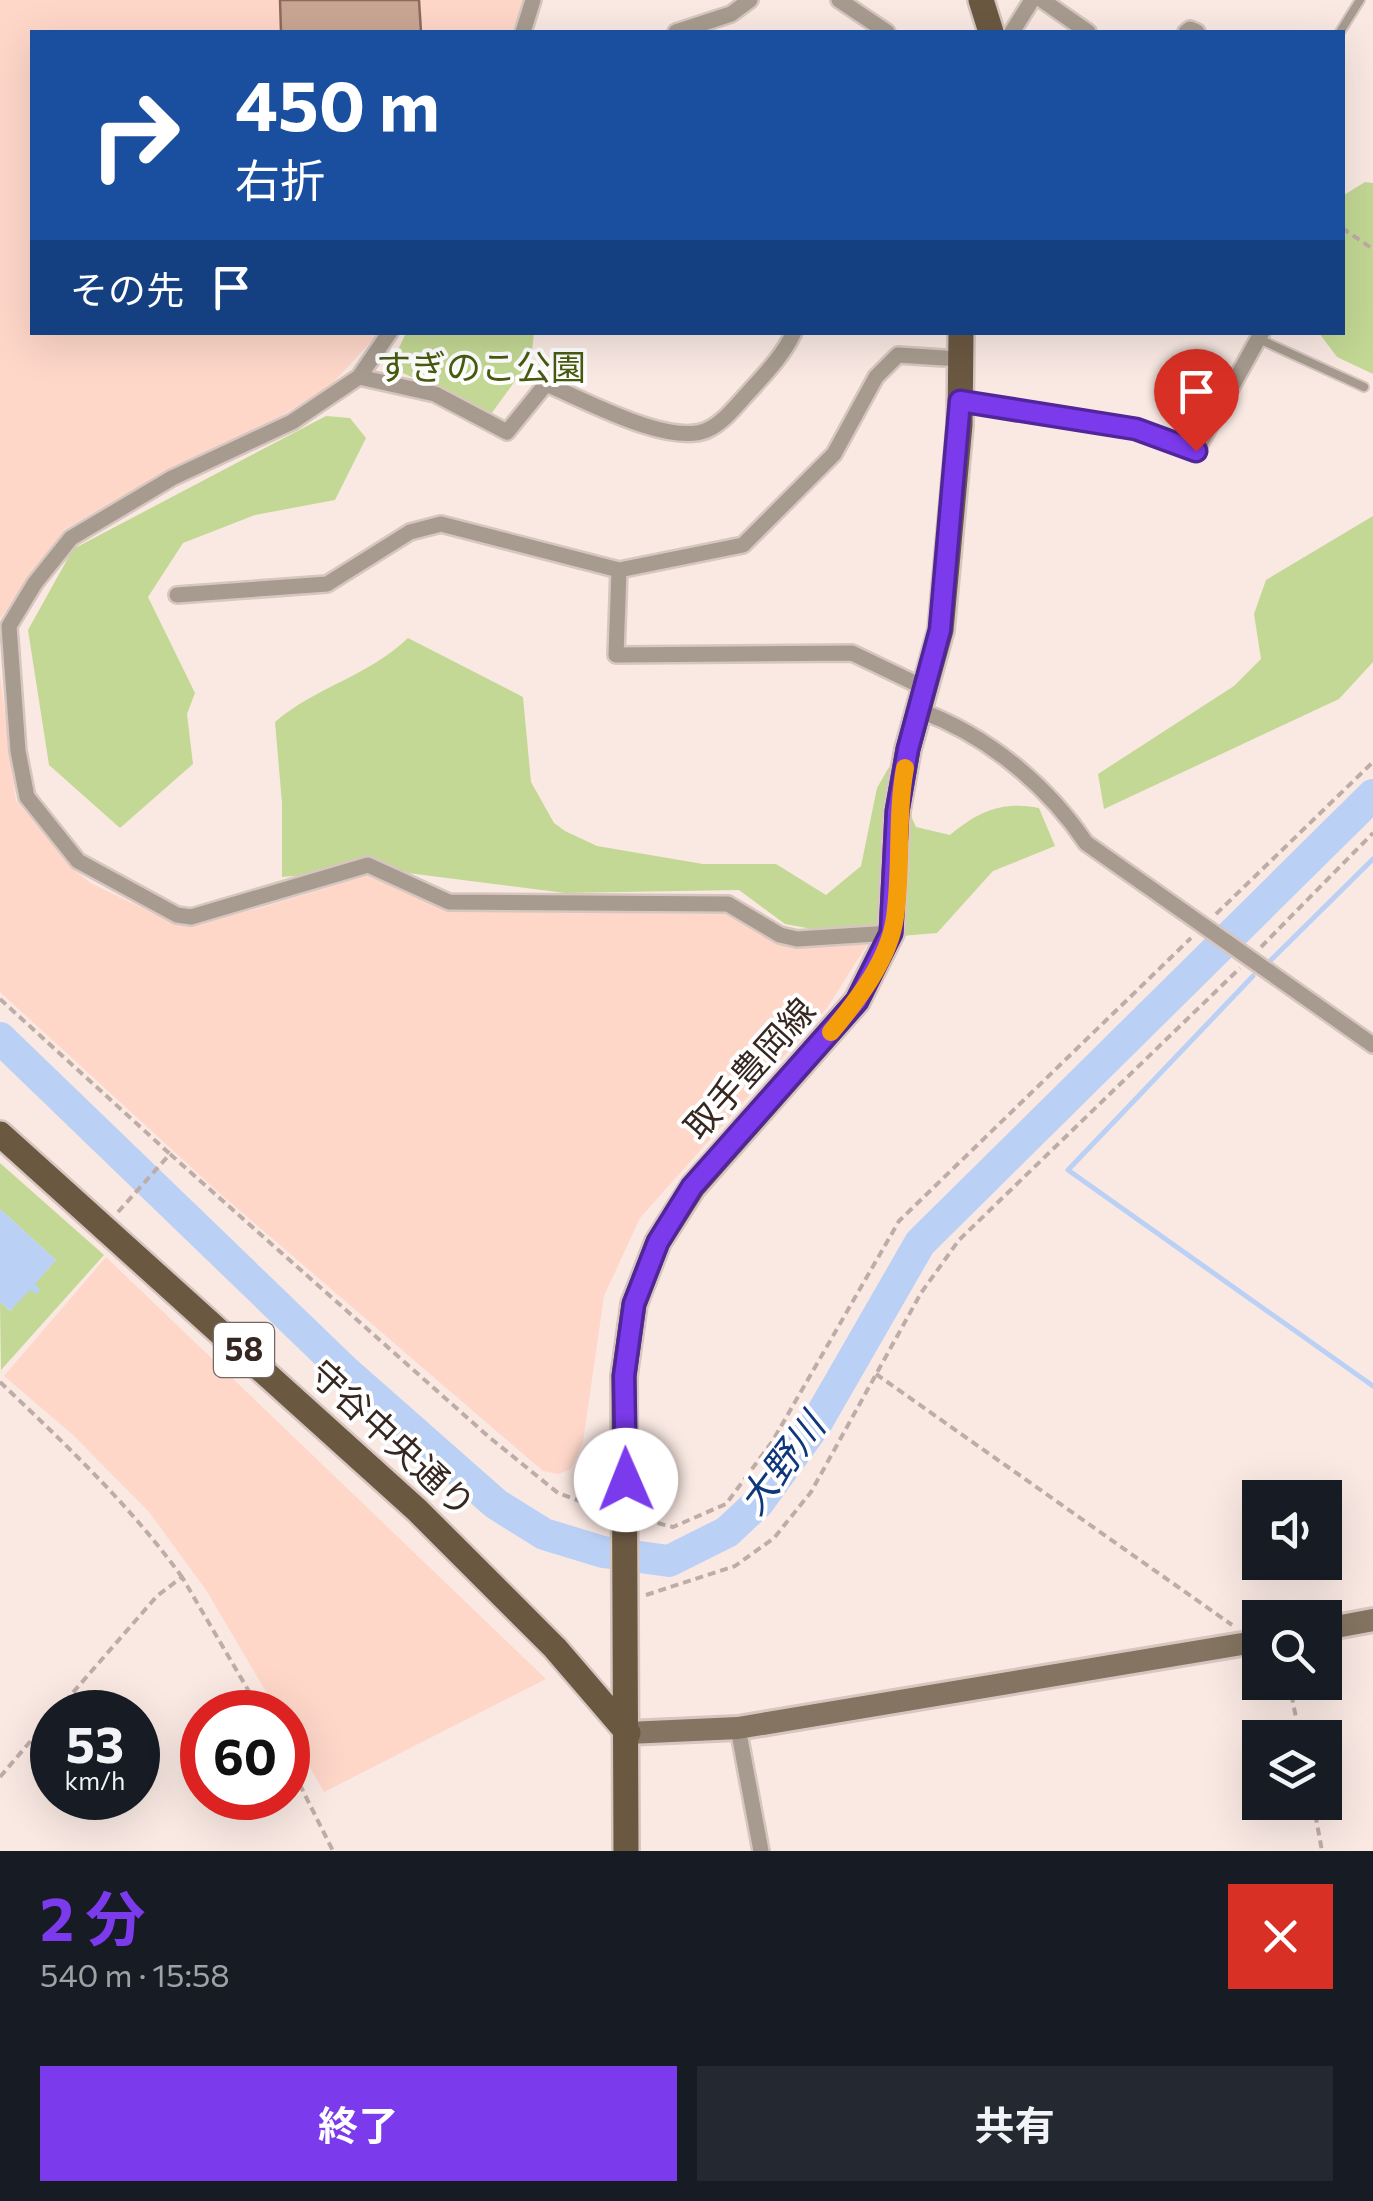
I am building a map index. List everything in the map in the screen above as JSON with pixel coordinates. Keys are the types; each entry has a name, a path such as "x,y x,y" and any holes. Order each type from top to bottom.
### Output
{"main road":[{"path":"981,0 989,30"},
{"name":"取手豊岡線","path":"626,1851 624,1376 634,1304 658,1242 692,1187 857,1001 891,933 897,812 908,749 940,630 960,401 961,335"},
{"name":"守谷中央通り","path":"0,1134 417,1510 555,1648 628,1734"}],"street":[{"path":"524,30 534,0"},
{"path":"682,30 731,14 750,0"},
{"path":"840,0 879,30"},
{"path":"1013,30 1032,0"},
{"path":"1042,0 1085,30"},
{"path":"388,335 359,377 292,422 172,478 70,538 16,612 6,640 27,797 78,861 177,915 191,917 368,865 448,902 728,904 780,935 797,938 891,933"},
{"path":"359,377 435,394 508,432 546,384 648,426 678,434 706,431 733,409 778,359 792,335"},
{"path":"960,401 1136,429 1196,451 1261,336"},
{"path":"177,595 327,584 410,532 442,524 619,570 743,545 834,454 876,377 898,355 960,359"},
{"path":"619,570 616,655 852,653 1010,762 1058,802 1086,843 1373,1045"},
{"path":"1342,1626 1373,1620"},
{"path":"628,1734 738,1728 1242,1643"},
{"path":"738,1728 761,1851"}],"lane":[{"path":"1341,30 1360,0"},
{"path":"1261,336 1364,387"}],"path":[{"path":"1345,230 1373,249"},
{"path":"0,998 170,1154 558,1493 626,1522 673,1527 726,1504 772,1442 899,1221 1373,762"},
{"path":"626,1592 735,1566 774,1538 811,1492 921,1294 959,1240 1373,833"},
{"path":"105,1227 170,1154"},
{"path":"876,1374 1242,1632"},
{"path":"0,1382 95,1472 144,1526 182,1577 248,1690"},
{"path":"75,1690 157,1596 182,1577"},
{"path":"0,1777 30,1742"},
{"path":"310,1804 334,1851"},
{"path":"1316,1820 1322,1851"}],"shaded area":[{"path":"0,0 524,0 513,30 30,30 30,335 377,335 331,385 278,418 171,468 64,530 0,619"},
{"path":"0,674 16,800 70,867 91,883 179,926 257,909 371,874 448,911 727,914 778,945 867,945 827,1008 640,1218 604,1296 583,1442 571,1469 558,1474 543,1471 217,1191 0,992"},
{"path":"106,1257 546,1679 324,1792 310,1768 310,1690 265,1690 206,1590 149,1512 73,1435 4,1376"}],"green space":[{"path":"1365,182 1373,183 1373,374 1337,357 1320,335 1345,335 1345,194"},
{"name":"すぎのこ公園","path":"405,335 534,335 531,359 491,414 390,367"},
{"path":"326,416 350,418 366,438 335,500 255,515 183,543 148,597 195,693 187,714 193,764 120,828 49,765 28,630 73,549"},
{"path":"1373,516 1373,662 1339,699 1104,809 1098,774 1234,686 1261,659 1254,614 1266,580"},
{"path":"408,638 523,697 531,782 554,823 597,846 703,864 776,864 826,895 861,866 877,788 889,767 916,827 950,835 992,810 1026,806 1039,808 1055,846 993,871 937,933 866,939 785,924 739,890 565,893 376,869 282,877 282,803 275,722 307,699 376,662"},
{"path":"0,1163 104,1255 1,1370 0,1302 10,1311 56,1260 0,1209"}],"water":[{"path":"0,1209 56,1260 35,1284 40,1290 37,1294 30,1290 10,1311 0,1302"}],"building":[{"path":"280,0 419,0 421,30 281,30"}],"waterway":[{"name":"大野川","path":"0,1038 344,1370 496,1504 544,1534 603,1552 669,1561 727,1532 758,1503 817,1422 920,1243 1373,795"},
{"path":"1270,961 1373,859"},
{"path":"1253,976 1068,1170 1373,1386"}],"slow traffic":[{"path":"831,1032 857,1001 896,916 897,812 905,768"}],"route":[{"path":"626,1480 624,1376 634,1304 658,1242 692,1187 857,1001 891,933 896,916 897,812 908,749 940,630 960,401 1136,429 1196,451"}]}
